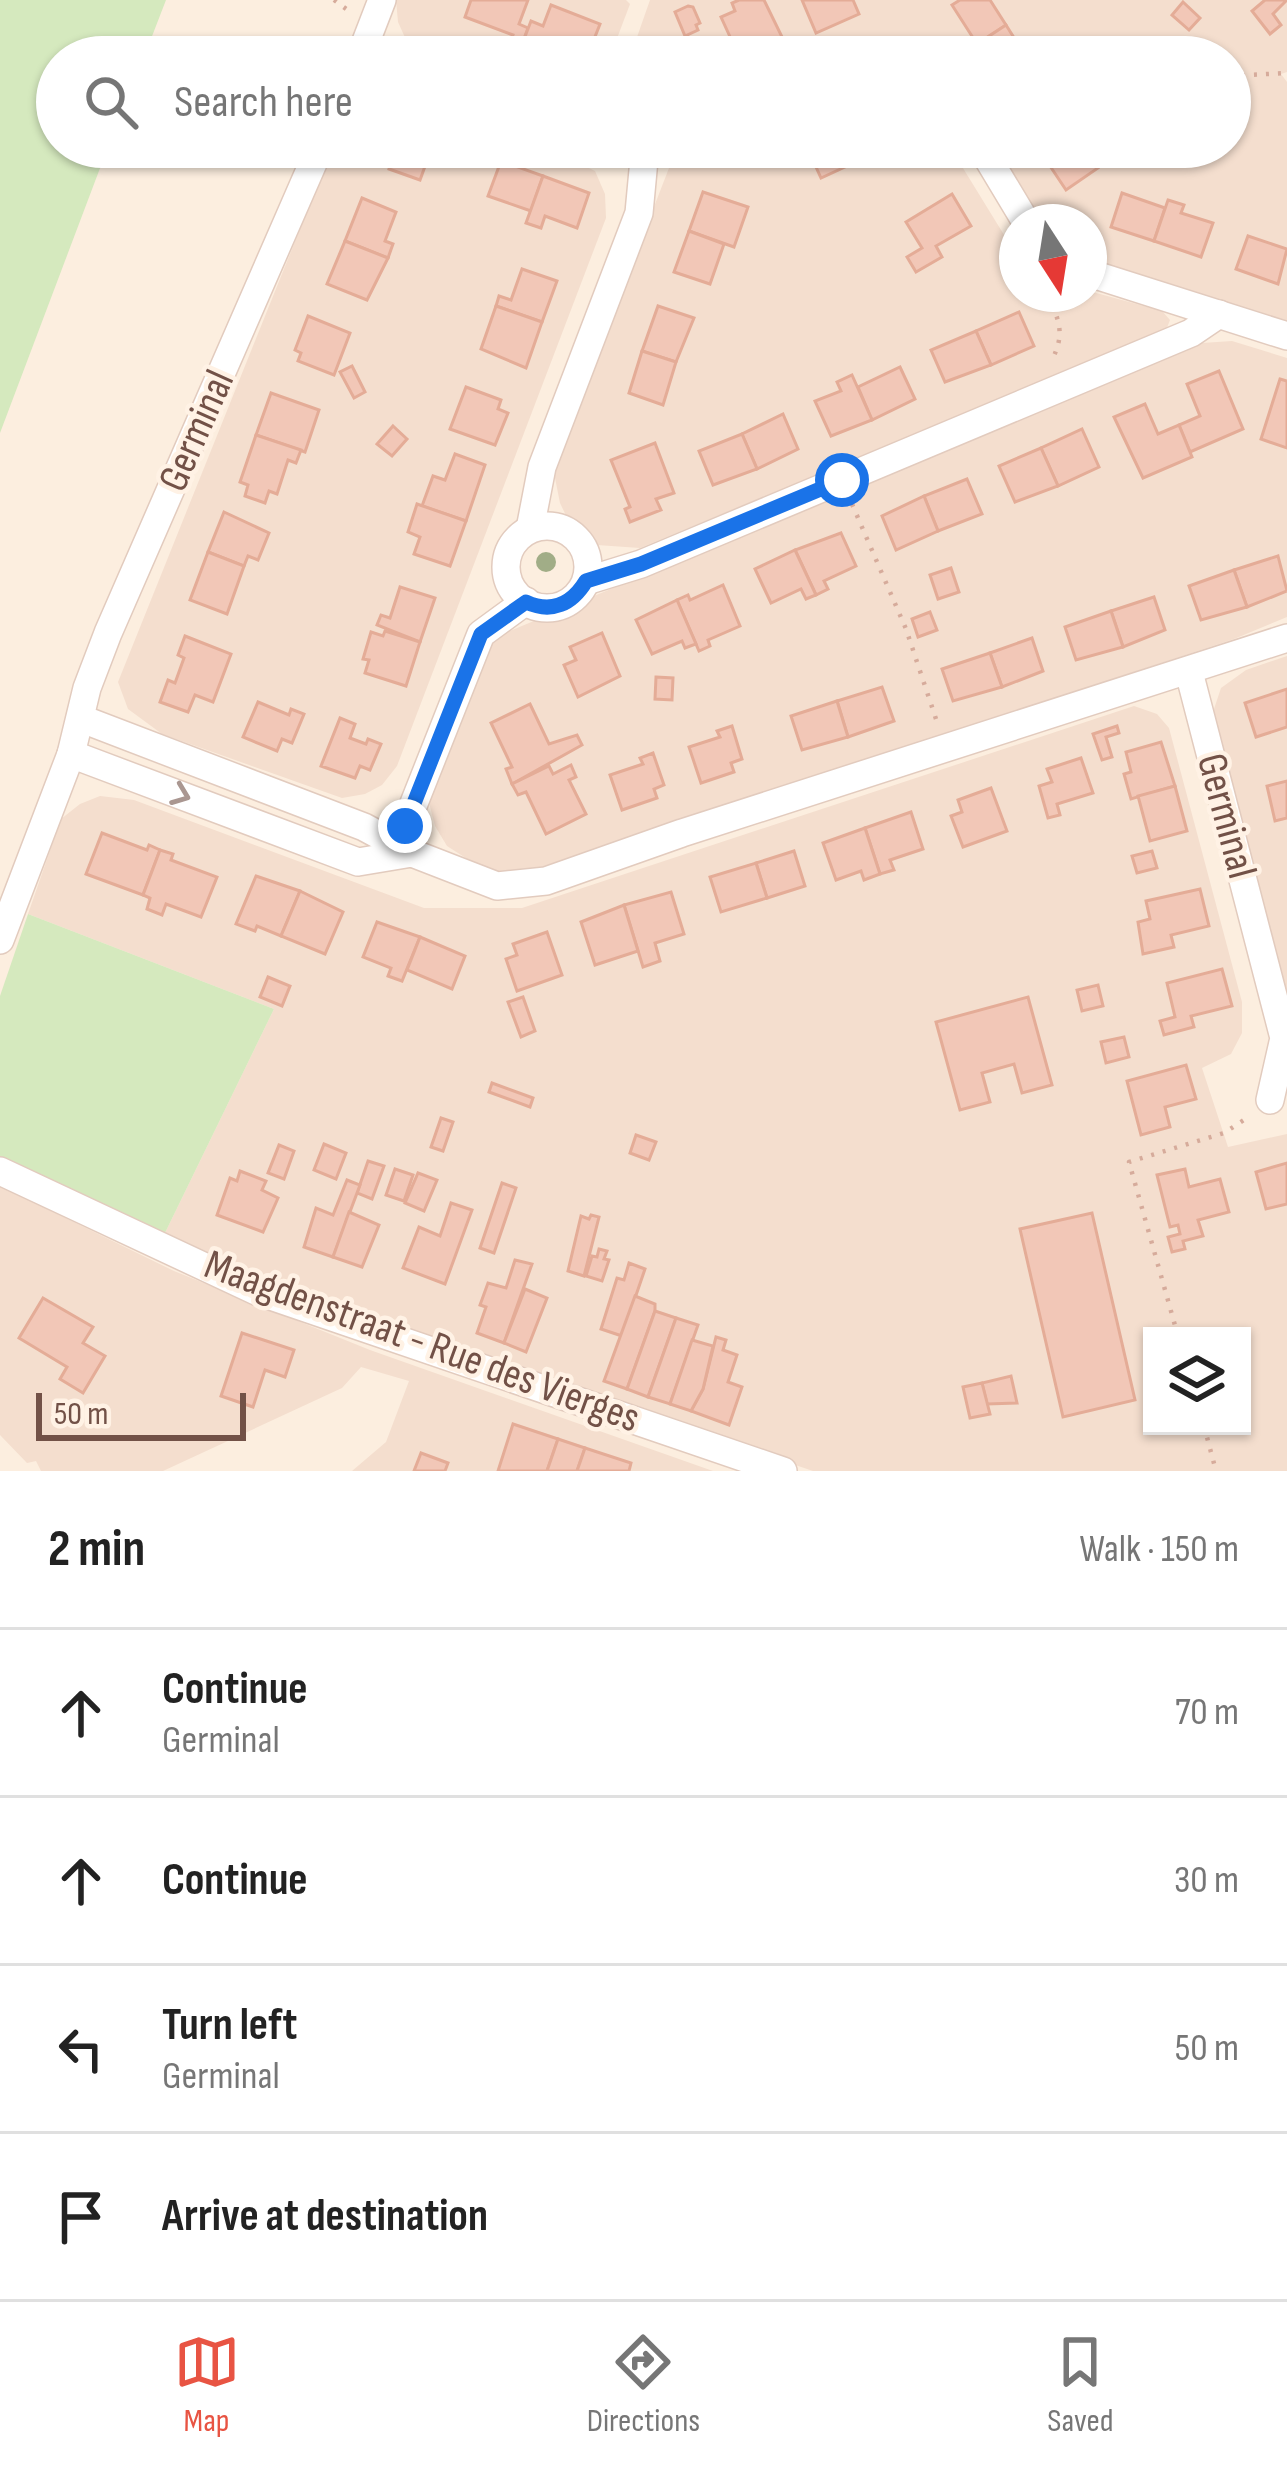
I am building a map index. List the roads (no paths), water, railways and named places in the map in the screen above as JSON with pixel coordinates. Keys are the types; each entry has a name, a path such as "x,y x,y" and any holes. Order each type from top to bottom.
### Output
{"street":[{"path":"373,36 382,0"},
{"name":"Germinal","path":"0,940 71,754 87,688 109,633 311,168"},
{"path":"530,529 542,466 639,213 642,168"},
{"path":"994,168 1015,204"},
{"path":"1107,279 1287,336"},
{"path":"586,581 641,564 1191,333 1219,314"},
{"path":"562,527 576,536 589,565 586,581 565,604 549,608 526,602 509,584 508,552 530,529 562,527"},
{"path":"412,853 405,826 481,634 526,602"},
{"path":"82,719 364,827 412,853 497,886 546,881 1287,638"},
{"name":"Germinal","path":"1189,672 1284,1038 1270,1100"},
{"path":"71,754 358,862 412,853"},
{"name":"Maagdenstraat - Rue des Vierges","path":"0,1171 256,1291 783,1471"}]}
